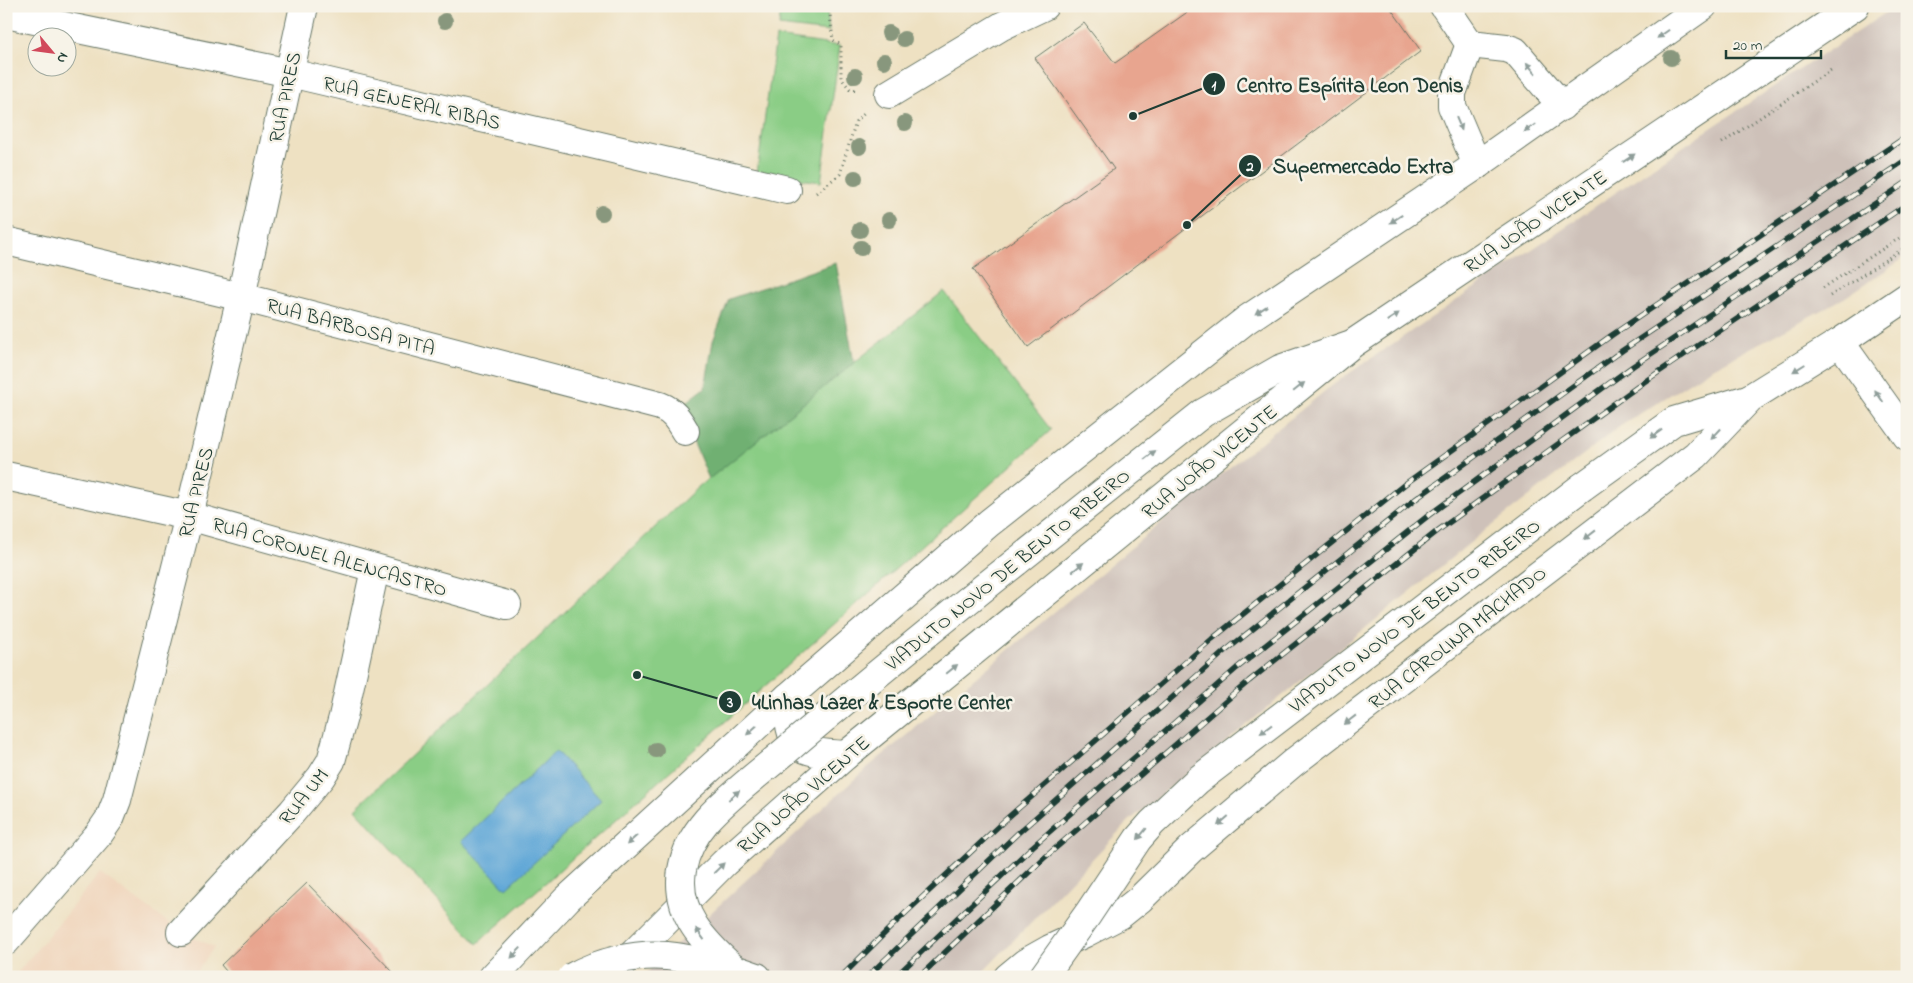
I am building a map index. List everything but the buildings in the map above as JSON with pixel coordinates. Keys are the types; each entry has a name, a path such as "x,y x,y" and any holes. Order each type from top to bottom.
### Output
{"main road":[{"name":"RUA PIRES","path":"6,941 99,834 110,818 120,791 189,516 241,297 304,6"},
{"path":"889,94 1000,16 1044,6"},
{"path":"1444,6 1470,44 1506,48 1515,51 1562,106"},
{"path":"493,977 567,899 788,698 989,523 1246,320 1477,165 1703,6"},
{"name":"RUA JOÃO VICENTE","path":"610,977 724,863 846,755 1352,344 1855,6"},
{"name":"RUA GENERAL RIBAS","path":"6,14 290,73 787,190"},
{"path":"1470,44 1452,93 1452,106 1477,165"},
{"name":"RUA BARBOSA PITA","path":"6,241 241,297 660,406 668,409 678,418 685,431"},
{"name":"RUA CAROLINA MACHADO","path":"1008,977 1025,963 1050,949 1120,915 1140,899 1191,849 1294,762 1696,455 1750,398 1840,342 1907,297"},
{"path":"1840,342 1907,436"},
{"name":"VIADUTO NOVO DE BENTO RIBEIRO","path":"746,973 705,941 690,920 684,906 681,885 682,868 688,850 707,821 740,790 869,680 1203,413 1280,369 1352,344"},
{"name":"VIADUTO NOVO DE BENTO RIBEIRO","path":"1043,977 1138,839 1169,806 1198,780 1582,487 1674,421 1750,398"},
{"name":"RUA CORONEL ALENCASTRO","path":"6,476 189,516 507,605"},
{"name":"RUA UM","path":"182,932 321,778 330,761 343,717 375,568"},
{"path":"788,698 789,724 792,735 799,746 815,752 846,755"},
{"name":"VIADUTO NOVO DE BENTO RIBEIRO","path":"572,977 607,963 658,955 677,957 746,973"}],"path":[{"path":"829,6 834,40 841,45 841,78 850,89 889,94"},
{"path":"1722,142 1831,70"},
{"path":"787,190 812,197 840,174 856,121 889,94"},
{"path":"1823,288 1907,233"},
{"path":"1830,296 1907,246"}],"shaded area":[{"path":"1896,6 1907,6 1907,256 1844,298 1711,369 1619,427 1487,529 1130,820 978,977 642,977 860,774 1174,512 1335,383 1696,138"},
{"path":"100,873 181,932 214,947 193,977 14,977"}],"green space":[{"path":"781,6 827,6 829,32 779,26"},
{"path":"776,37 840,46 821,182 757,173"},
{"path":"836,263 854,363 709,479 679,408 705,388 713,341 729,299"},
{"path":"944,291 1051,430 477,944 355,809 698,487"}],"water":[{"path":"556,751 601,800 506,889 461,841"}],"railway":[{"path":"841,977 897,921 1005,820 1212,639 1405,484 1612,335 1907,136"},
{"path":"867,977 1018,833 1224,652 1417,498 1623,350 1907,159"},
{"path":"895,977 1032,847 1237,668 1429,515 1633,366 1907,182"},
{"path":"919,977 1043,859 1249,681 1440,529 1644,382 1907,204"}],"place":[{"name":"Centro Espírita Leon Denis","path":"1133,116"},
{"name":"Supermercado Extra","path":"1187,225"},
{"name":"4Linhas Lazer & Esporte Center","path":"637,675"}]}
